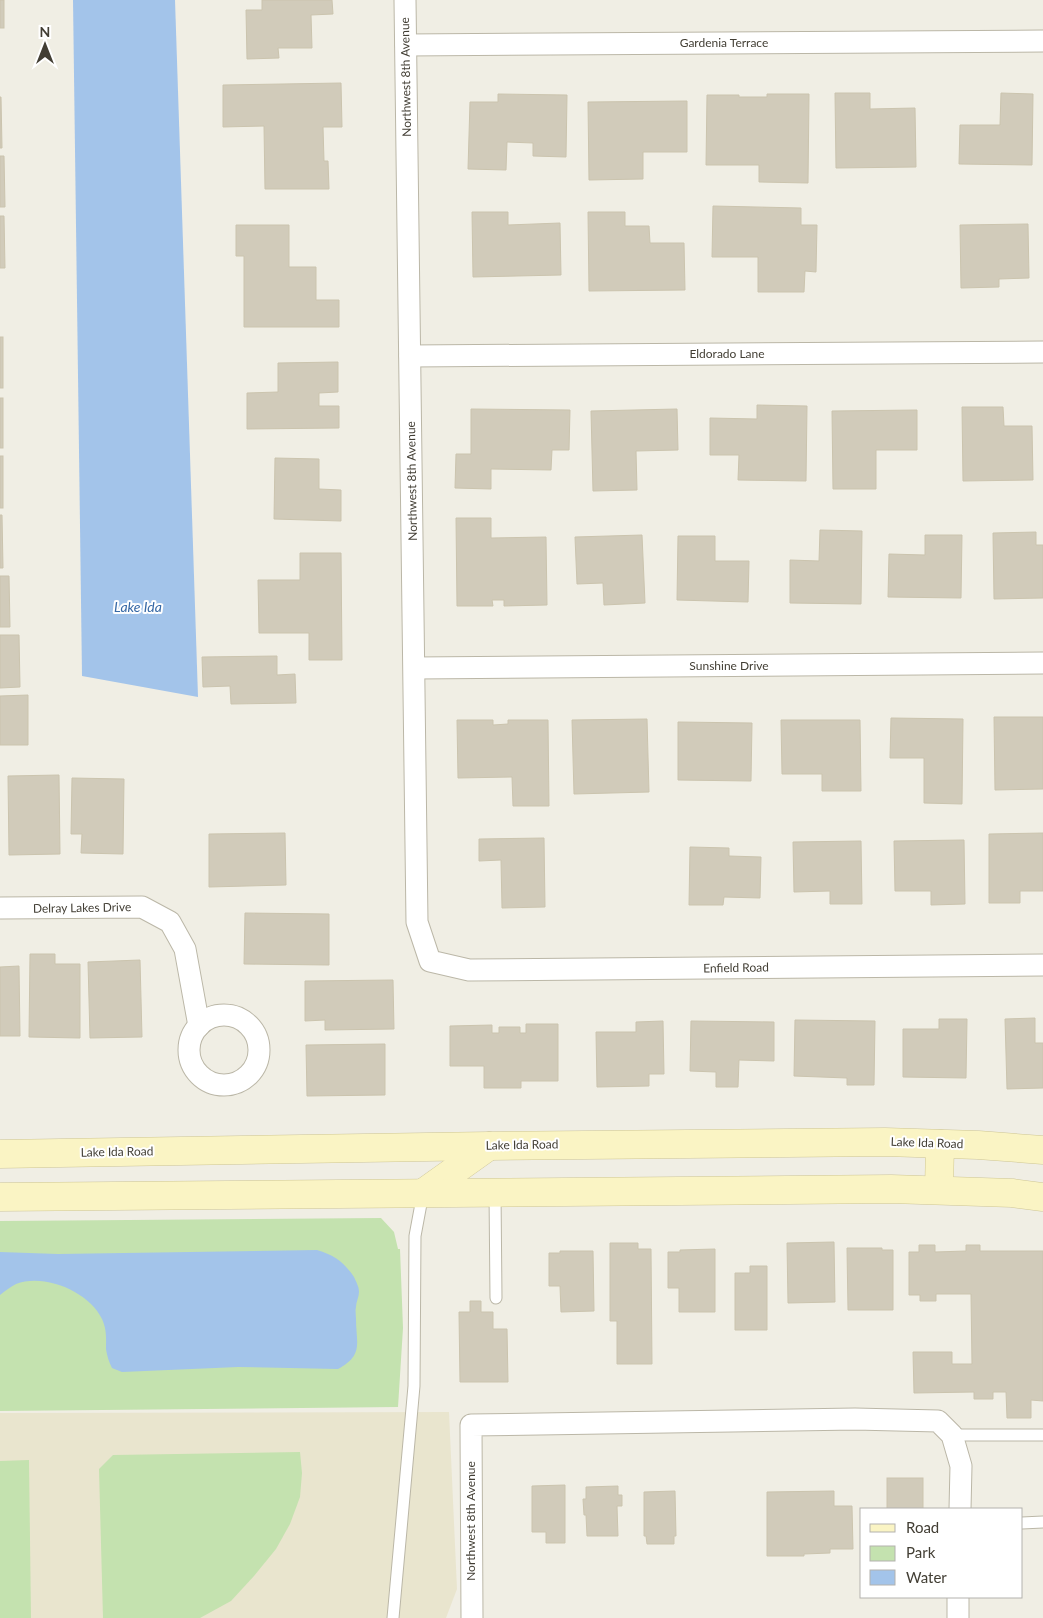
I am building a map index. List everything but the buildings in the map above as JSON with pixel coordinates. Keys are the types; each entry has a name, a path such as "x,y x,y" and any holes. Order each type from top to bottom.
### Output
{"street":[{"name":"Northwest 8th Avenue","path":"405,0 417,922 430,961"},
{"name":"Gardenia Terrace","path":"406,45 1043,40"},
{"name":"Eldorado Lane","path":"410,356 1043,352"},
{"name":"Sunshine Drive","path":"415,668 1043,664"},
{"name":"Delray Lakes Drive","path":"0,908 142,907 170,922 185,949 199,1026"},
{"name":"Enfield Road","path":"430,961 469,970 1043,965"},
{"name":"Lake Ida Road","path":"0,1154 875,1142 1015,1147 1043,1150"},
{"path":"939,1190 940,1144"},
{"path":"423,1193 489,1146"},
{"path":"0,1197 939,1190 1012,1193 1043,1197"},
{"name":"Northwest 8th Avenue","path":"472,1618 471,1425 855,1419 938,1421 952,1435"},
{"path":"952,1435 961,1466 960,1508"},
{"path":"958,1598 958,1618"}],"lane":[{"path":"495,1192 496,1298"},
{"path":"393,1618 414,1386 415,1236 423,1193"},
{"path":"952,1435 1043,1435"},
{"path":"1023,1522 1043,1522"}],"shaded area":[{"path":"449,1412 457,1589 446,1618 0,1618 0,1413"}],"green space":[{"path":"381,1218 394,1232 398,1249 400,1249 403,1328 398,1407 0,1411 0,1221"},
{"path":"300,1452 302,1473 300,1497 290,1524 276,1549 231,1601 200,1618 103,1618 99,1469 113,1455"},
{"path":"29,1460 31,1618 0,1618 0,1461"}],"water":[{"name":"Lake Ida","path":"73,0 175,0 198,697 82,676"},
{"path":"317,1250 329,1254 342,1263 354,1277 359,1290 356,1303 357,1348 352,1359 338,1369 238,1367 122,1372 112,1368 109,1361 102,1319 96,1309 77,1293 53,1283 27,1281 16,1284 0,1295 0,1252 58,1254"}]}
